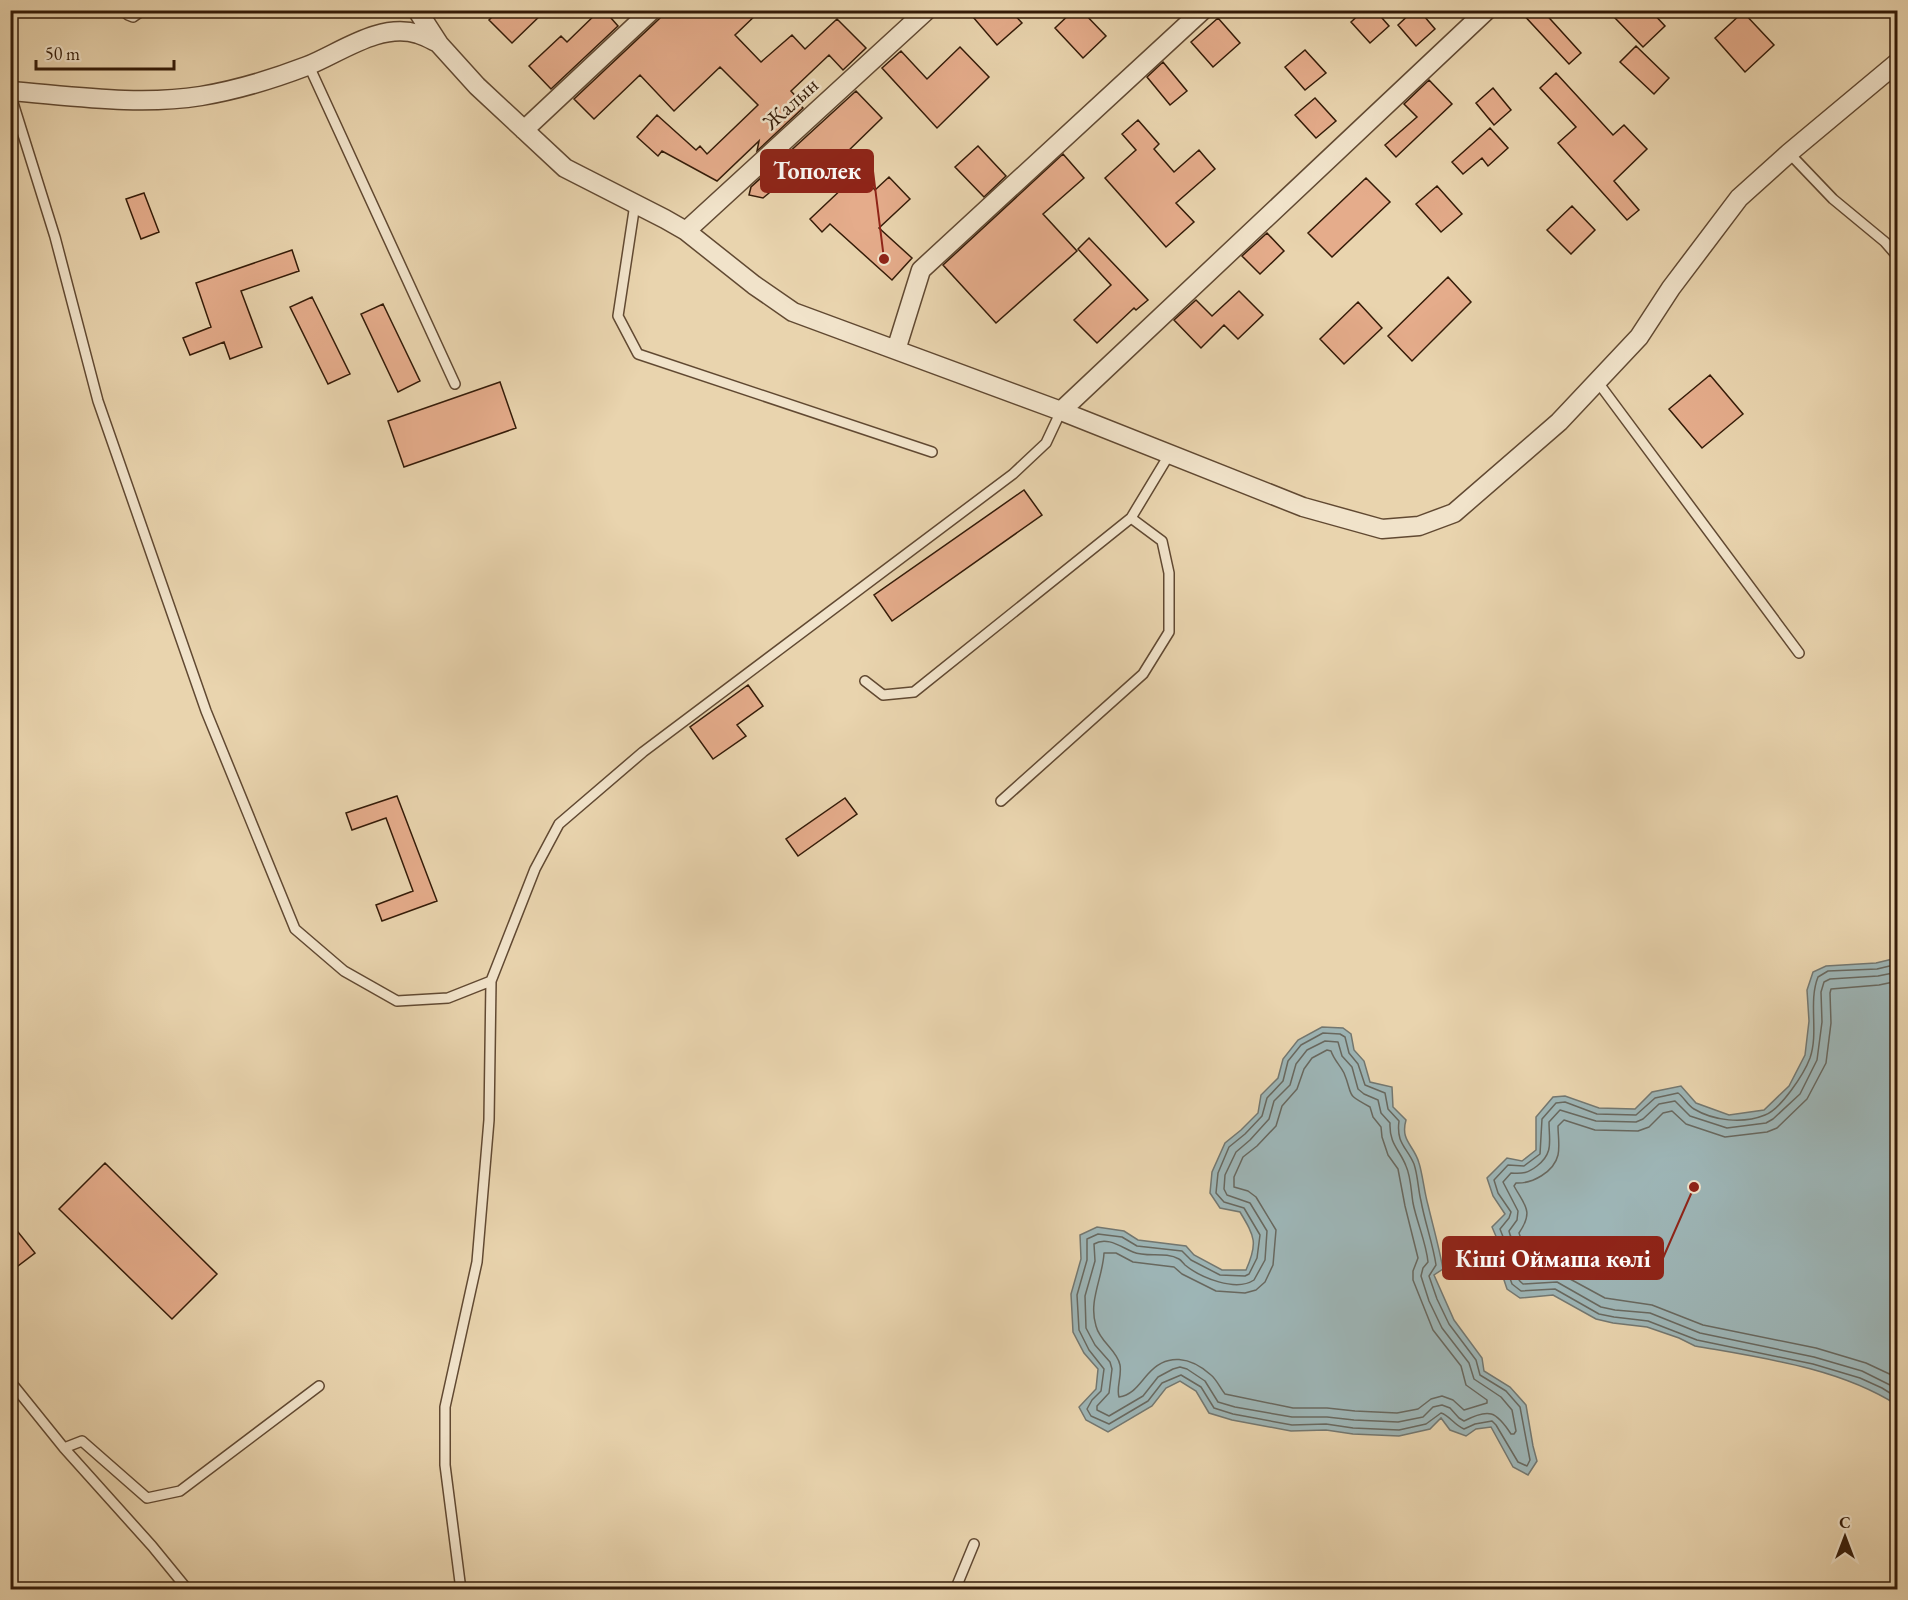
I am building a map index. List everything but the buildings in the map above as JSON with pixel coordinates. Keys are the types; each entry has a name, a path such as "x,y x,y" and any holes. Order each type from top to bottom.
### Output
{"street":[{"path":"417,10 439,44 477,86 565,168 686,231 754,285 793,312 1061,411 1314,510 1382,529 1419,526 1454,513 1559,422 1639,337 1671,288 1739,198 1898,62"},
{"path":"524,130 652,10"},
{"name":"Жалын","path":"686,231 927,10"},
{"path":"896,350 921,270 1203,10"},
{"path":"1061,411 1487,10"},
{"path":"10,92 92,98 156,99 201,96 267,80 309,66 370,38 391,31 417,33 439,44"}],"lane":[{"path":"122,10 133,17 143,10"},
{"path":"309,66 455,384"},
{"path":"10,92 55,237 101,412 206,711 295,929 344,971 398,1001 448,999 491,981"},
{"path":"1789,153 1833,199 1886,242 1898,257"},
{"path":"635,204 618,316 638,354 932,452"},
{"path":"1598,381 1798,653"},
{"path":"461,1590 445,1465 445,1407 477,1262 489,1120 491,981 535,869 558,824 643,752 1013,474 1047,443 1061,411"},
{"path":"865,681 883,695 914,692 1131,518 1169,455"},
{"path":"1001,801 1143,674 1169,632 1169,573 1162,541 1131,518"},
{"path":"10,1381 64,1448 152,1546 188,1590"},
{"path":"64,1448 81,1441 147,1498 180,1491 320,1386"},
{"path":"955,1590 974,1544"}],"water":[{"path":"1897,958 1897,1405 1874,1392 1826,1373 1774,1360 1695,1346 1647,1327 1596,1319 1553,1295 1520,1298 1507,1289 1499,1265 1501,1248 1492,1227 1505,1214 1493,1196 1487,1178 1507,1158 1522,1161 1536,1150 1536,1117 1553,1097 1565,1096 1599,1108 1635,1109 1652,1092 1681,1086 1696,1103 1729,1115 1764,1110 1789,1086 1805,1055 1809,1021 1807,990 1813,972 1826,966 1876,963"},
{"path":"1322,1027 1343,1028 1351,1034 1354,1050 1364,1061 1370,1082 1392,1087 1393,1107 1406,1120 1406,1138 1419,1163 1440,1253 1443,1269 1434,1275 1454,1320 1482,1358 1484,1371 1510,1387 1526,1405 1537,1461 1528,1475 1513,1467 1491,1427 1476,1429 1466,1436 1450,1430 1441,1418 1430,1429 1399,1436 1326,1430 1291,1431 1232,1420 1209,1413 1196,1391 1180,1381 1166,1388 1152,1406 1108,1432 1086,1420 1079,1407 1096,1389 1098,1369 1084,1353 1073,1332 1071,1294 1081,1259 1080,1235 1097,1227 1124,1231 1138,1240 1186,1246 1194,1255 1222,1270 1246,1270 1252,1253 1252,1234 1240,1212 1220,1208 1210,1193 1212,1172 1225,1143 1258,1113 1261,1095 1278,1078 1283,1059 1298,1040"}],"place":[{"name":"Тополек","path":"884,259"},
{"name":"Кіші Оймаша көлi","path":"1694,1187"}]}
